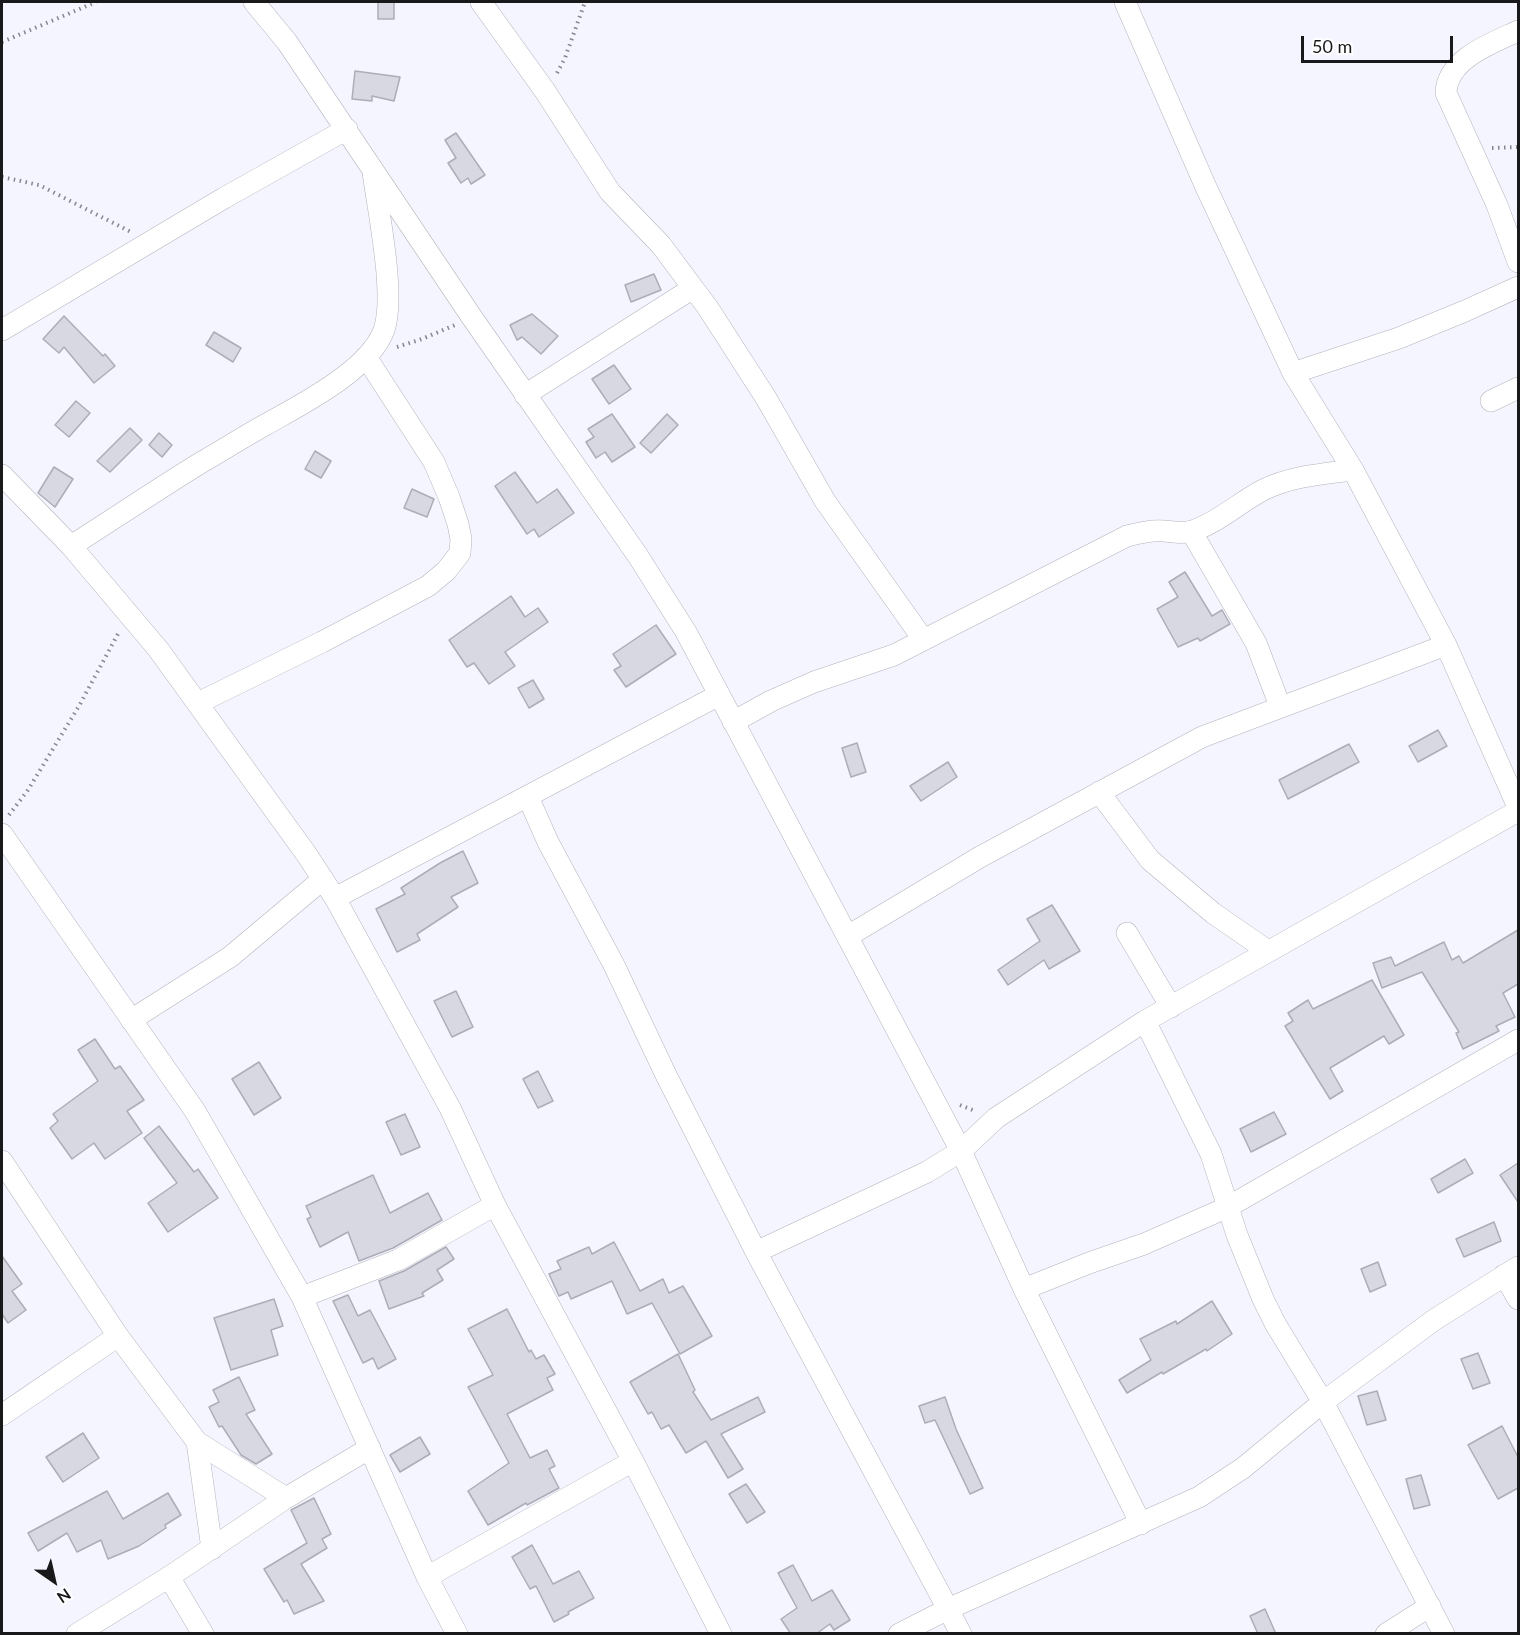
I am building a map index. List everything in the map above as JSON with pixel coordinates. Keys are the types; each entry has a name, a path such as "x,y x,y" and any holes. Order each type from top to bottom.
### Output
{"street":[{"path":"254,2 287,42 471,316 664,596 848,936 961,1151 1024,1289 1141,1524"},
{"path":"481,2 545,90 610,192 661,245 693,288 766,398 809,477 835,517 923,639"},
{"path":"756,1252 927,1172 961,1151 996,1118 1145,1021 1518,809 1446,645 1353,470 1293,373 1204,184 1125,2"},
{"path":"1518,31 1466,59 1449,76 1446,83 1446,93 1497,205 1518,262"},
{"path":"2,330 150,241 346,129"},
{"path":"71,546 200,464 314,398 334,385 366,357 383,332 387,313 384,258 372,166"},
{"path":"1293,373 1399,338 1518,287"},
{"path":"525,395 693,288"},
{"path":"198,703 322,642 428,586 446,571 460,553 461,539 458,524 434,462 366,357"},
{"path":"1491,402 1518,388"},
{"path":"733,722 771,701 814,682 894,655 1127,536 1148,532 1164,531 1180,534 1191,531 1208,525 1263,490 1294,478 1353,470"},
{"path":"2,475 71,546 129,613 198,703 335,898 450,1108 495,1204 633,1461 721,1634"},
{"path":"1191,531 1256,643 1280,706"},
{"path":"848,936 980,857 1202,737 1446,645"},
{"path":"335,898 719,695"},
{"path":"1099,792 1150,860 1214,912 1268,951"},
{"path":"528,797 548,842 614,965 665,1073 756,1252 961,1634"},
{"path":"4,826 131,1020 195,1111 302,1297 427,1577 457,1634"},
{"path":"131,1020 230,957 323,879"},
{"path":"1128,933 1171,1007"},
{"path":"1145,1021 1210,1154 1246,1259 1271,1317 1323,1402 1444,1634"},
{"path":"1024,1289 1144,1244 1228,1207 1518,1041"},
{"path":"2,1161 118,1336 197,1442 286,1497"},
{"path":"302,1297 398,1260 495,1204"},
{"path":"899,1634 948,1609 1199,1497 1234,1473 1323,1402 1434,1320 1511,1271 1518,1299"},
{"path":"2,1415 118,1336"},
{"path":"197,1442 212,1549"},
{"path":"77,1634 169,1578 286,1497 370,1448"},
{"path":"427,1577 633,1461"},
{"path":"169,1578 203,1634"},
{"path":"1386,1634 1430,1606"}],"path":[{"path":"2,42 96,2"},
{"path":"545,90 565,58 585,2"},
{"path":"2,177 39,185 150,241"},
{"path":"366,357 430,336 471,316"},
{"path":"4,826 79,706 129,613"}],"building":[{"path":"378,2 394,2 394,19 378,19"},
{"path":"355,71 400,77 394,101 372,96 372,101 352,99"},
{"path":"456,133 485,175 471,184 468,178 461,183 448,163 456,158 445,140"},
{"path":"654,274 661,290 631,302 625,285"},
{"path":"532,314 558,336 541,354 522,337 517,340 510,325"},
{"path":"64,316 115,366 94,383 64,347 59,353 43,339"},
{"path":"214,332 241,348 233,362 206,345"},
{"path":"614,365 631,389 609,404 592,379"},
{"path":"76,401 90,413 69,437 55,425"},
{"path":"612,414 635,447 612,462 605,452 596,458 586,442 594,437 588,429"},
{"path":"667,414 678,425 651,453 640,443"},
{"path":"130,428 142,440 110,472 97,461"},
{"path":"159,433 172,445 162,457 149,445"},
{"path":"315,451 331,461 321,478 305,469"},
{"path":"54,467 73,479 55,507 38,493"},
{"path":"515,472 537,503 557,489 574,513 539,537 534,529 527,534 495,486"},
{"path":"412,489 434,499 427,517 404,508"},
{"path":"1185,572 1212,616 1222,610 1230,624 1200,641 1198,638 1178,647 1157,609 1178,597 1169,582"},
{"path":"511,596 525,617 538,608 548,622 505,652 515,666 489,684 474,663 467,667 449,640"},
{"path":"656,625 676,654 626,687 614,670 621,666 613,654"},
{"path":"533,680 544,699 529,708 518,688"},
{"path":"1438,730 1447,746 1418,762 1409,746"},
{"path":"857,743 866,772 851,777 842,748"},
{"path":"1349,744 1359,762 1288,799 1279,780"},
{"path":"948,762 957,777 921,801 910,786"},
{"path":"463,851 478,883 451,897 458,907 417,934 420,940 397,952 376,909 405,894 401,888"},
{"path":"1052,905 1080,951 1049,969 1044,960 1008,985 998,970 1040,941 1027,919"},
{"path":"1518,930 1518,984 1503,993 1515,1017 1496,1026 1499,1031 1463,1049 1456,1033 1459,1032 1422,972 1382,988 1373,963 1391,957 1395,966 1444,942 1452,960 1459,956 1463,963"},
{"path":"1372,980 1404,1035 1389,1044 1384,1036 1330,1068 1343,1091 1330,1099 1285,1026 1293,1021 1288,1013 1308,1000 1313,1009"},
{"path":"456,991 473,1027 452,1037 434,1001"},
{"path":"95,1039 115,1069 120,1066 144,1100 127,1111 142,1133 105,1159 94,1143 72,1159 50,1128 58,1121 53,1114 98,1081 78,1050"},
{"path":"259,1062 281,1098 254,1115 232,1079"},
{"path":"538,1071 553,1101 538,1108 523,1079"},
{"path":"1274,1112 1286,1134 1251,1152 1240,1129"},
{"path":"405,1114 420,1147 401,1155 386,1122"},
{"path":"159,1126 194,1172 198,1169 218,1198 168,1232 148,1203 177,1183 144,1138"},
{"path":"1465,1159 1473,1173 1438,1193 1431,1179"},
{"path":"1518,1163 1518,1202 1500,1175"},
{"path":"373,1175 390,1213 428,1193 442,1220 393,1248 359,1261 348,1232 320,1247 307,1219 311,1217 306,1206"},
{"path":"1494,1222 1501,1241 1464,1257 1456,1239"},
{"path":"614,1242 640,1291 663,1279 669,1293 683,1286 712,1336 680,1354 652,1303 627,1314 612,1281 571,1299 568,1292 559,1296 549,1274 561,1269 557,1261 589,1247 592,1254"},
{"path":"446,1247 454,1259 437,1270 443,1280 422,1293 424,1296 389,1309 379,1281 404,1271"},
{"path":"2,1256 22,1284 12,1291 26,1310 8,1323 2,1314"},
{"path":"1378,1262 1386,1285 1370,1292 1361,1269"},
{"path":"348,1295 358,1316 370,1310 396,1359 378,1369 373,1358 363,1363 333,1301"},
{"path":"274,1299 283,1326 271,1330 278,1355 231,1370 214,1318"},
{"path":"1212,1301 1232,1334 1207,1351 1206,1349 1163,1374 1162,1372 1127,1393 1119,1380 1151,1360 1140,1339 1176,1321 1177,1324"},
{"path":"507,1309 529,1352 531,1350 536,1359 544,1355 555,1374 547,1378 553,1390 507,1414 530,1458 547,1450 555,1466 549,1469 559,1488 527,1505 526,1503 488,1525 468,1491 509,1463 468,1387 493,1375 468,1329"},
{"path":"1478,1353 1490,1383 1473,1389 1461,1359"},
{"path":"678,1354 695,1390 693,1392 711,1420 758,1397 765,1412 721,1434 743,1469 728,1478 706,1441 686,1453 669,1425 661,1429 652,1412 648,1414 630,1382"},
{"path":"239,1377 255,1410 246,1414 272,1454 256,1464 241,1455 222,1426 219,1427 209,1407 219,1402 213,1390"},
{"path":"1377,1391 1386,1420 1367,1425 1358,1396"},
{"path":"945,1397 956,1429 983,1488 970,1494 935,1420 925,1423 919,1406"},
{"path":"1502,1426 1518,1457 1518,1488 1498,1499 1468,1445"},
{"path":"83,1433 99,1458 63,1482 46,1457"},
{"path":"420,1437 430,1454 400,1472 390,1455"},
{"path":"1421,1475 1430,1505 1414,1509 1406,1479"},
{"path":"746,1484 765,1512 747,1523 729,1494"},
{"path":"107,1491 123,1519 168,1493 181,1515 139,1546 108,1559 101,1540 77,1552 67,1533 38,1551 28,1533"},
{"path":"314,1498 331,1534 322,1539 327,1548 301,1564 324,1601 294,1614 287,1600 284,1602 264,1569 307,1543 291,1510"},
{"path":"532,1545 553,1584 579,1571 594,1598 554,1622 536,1586 530,1589 512,1557"},
{"path":"793,1565 812,1601 832,1590 850,1620 834,1630 830,1624 816,1634 791,1634 781,1619 797,1608 778,1573"},
{"path":"1265,1609 1276,1634 1258,1634 1250,1616"}]}
